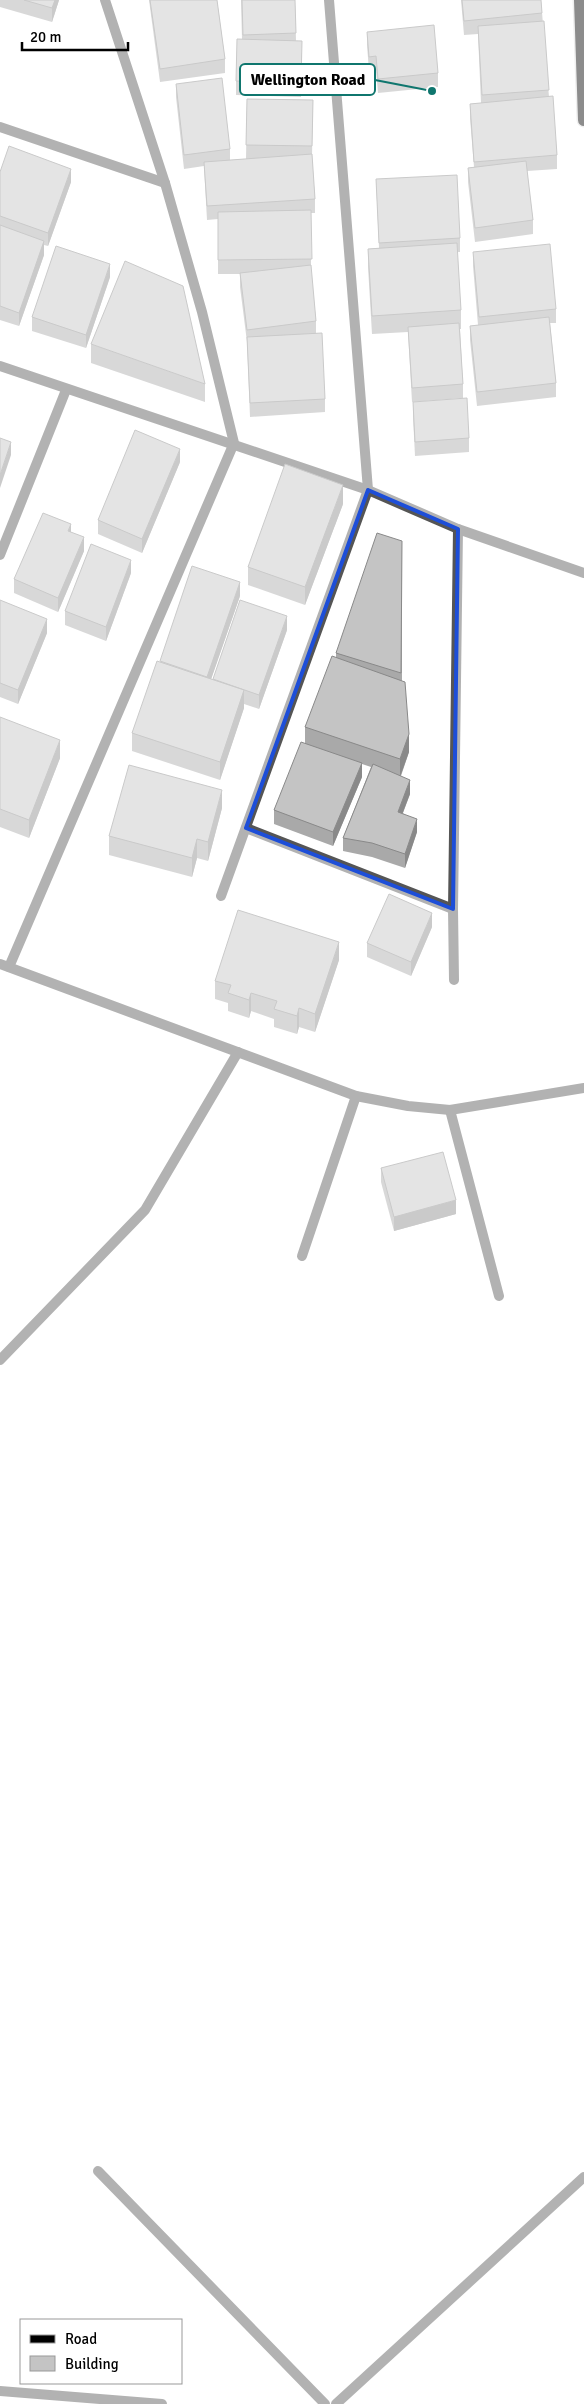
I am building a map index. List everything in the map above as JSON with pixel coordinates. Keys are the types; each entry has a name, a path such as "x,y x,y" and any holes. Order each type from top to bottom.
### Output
{"main road":[{"path":"580,0 584,120"}],"street":[{"path":"105,0 165,183 202,312 234,444 4,965 356,1096 408,1106 450,1110 584,1088"},
{"path":"221,896 368,490 329,0"},
{"path":"0,127 165,183"},
{"path":"0,366 66,390 234,444 368,490 458,529 584,573"},
{"path":"0,555 3,541 66,390"},
{"path":"454,980 453,909 458,529"},
{"path":"246,828 453,909"},
{"path":"0,1360 145,1210 238,1052"},
{"path":"302,1256 356,1096"},
{"path":"450,1110 499,1296"},
{"path":"98,2171 326,2404"},
{"path":"336,2404 584,2178"},
{"path":"0,2391 162,2404"}],"highlighted area":[{"path":"368,490 458,529 453,909 246,828"}],"building":[{"path":"24,0 55,0 52,8"},
{"path":"150,0 217,0 225,59 160,69"},
{"path":"242,0 295,0 296,33 243,35"},
{"path":"462,0 541,0 542,13 464,21"},
{"path":"544,21 549,90 482,95 478,26"},
{"path":"434,25 438,73 378,79 376,56 369,57 367,32"},
{"path":"237,39 302,41 301,83 236,81"},
{"path":"222,78 230,149 184,155 176,84"},
{"path":"553,96 557,155 474,162 470,104"},
{"path":"247,99 313,100 312,146 246,145"},
{"path":"9,146 71,169 48,233 0,216 0,172"},
{"path":"312,154 315,199 207,206 204,162"},
{"path":"526,161 533,220 475,228 468,168"},
{"path":"457,175 460,238 379,243 376,179"},
{"path":"311,210 312,259 218,260 218,212"},
{"path":"0,225 44,241 19,313 0,306"},
{"path":"457,243 461,310 372,316 368,249"},
{"path":"550,244 556,309 479,317 473,252"},
{"path":"56,246 110,264 86,335 32,317"},
{"path":"125,261 183,286 205,384 91,344"},
{"path":"311,265 316,321 247,330 240,273"},
{"path":"549,317 556,383 477,392 470,326"},
{"path":"459,323 463,384 412,388 408,327"},
{"path":"322,333 325,399 250,403 247,337"},
{"path":"467,398 469,438 415,442 413,402"},
{"path":"135,430 180,449 142,539 98,520"},
{"path":"0,438 11,442 0,475"},
{"path":"285,464 343,485 305,587 248,567"},
{"path":"43,513 71,524 68,531 84,537 58,598 14,579"},
{"path":"377,533 402,541 401,673 336,653"},
{"path":"91,544 131,560 106,627 65,611"},
{"path":"192,566 240,582 207,677 160,661"},
{"path":"0,600 47,619 18,690 0,683"},
{"path":"240,600 287,616 259,695 213,679"},
{"path":"332,656 405,682 409,734 400,759 305,727"},
{"path":"157,661 244,690 220,762 132,733"},
{"path":"0,717 60,740 29,820 0,809"},
{"path":"301,742 362,763 333,832 274,810"},
{"path":"373,764 410,780 398,812 417,819 405,854 372,843 343,838"},
{"path":"129,765 222,790 208,842 197,839 192,858 109,836"},
{"path":"389,894 432,913 411,962 367,943"},
{"path":"238,910 339,942 315,1014 299,1008 297,1016 274,1009 277,1001 251,993 249,1000 228,993 231,985 215,981"},
{"path":"443,1152 456,1200 394,1217 381,1168"}],"place":[{"name":"Wellington Road","path":"432,91"}]}
